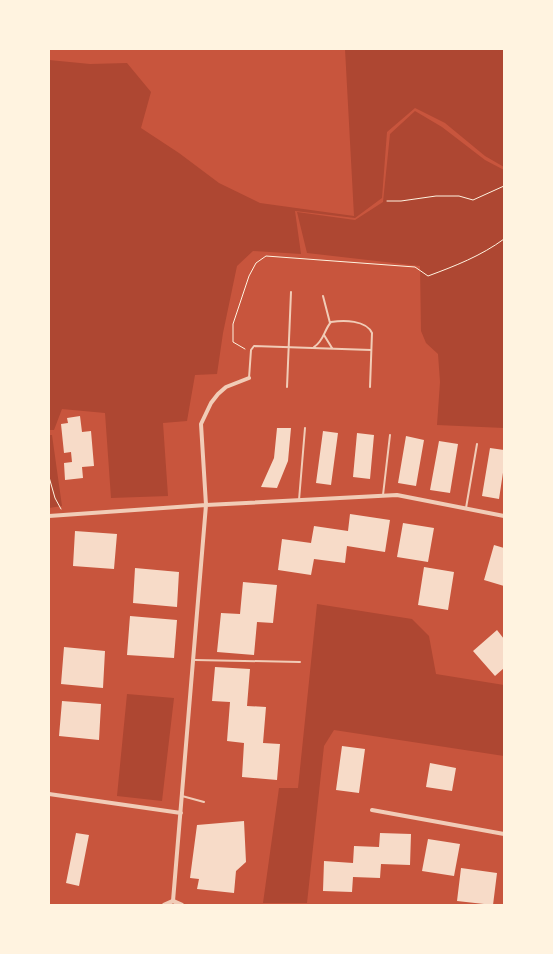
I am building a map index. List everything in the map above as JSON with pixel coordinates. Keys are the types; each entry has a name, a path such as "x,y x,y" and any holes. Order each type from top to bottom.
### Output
{"street":[{"path":"173,901 206,505 201,424 211,403 218,394 226,387 249,378"},
{"path":"49,516 396,495 504,516"},
{"path":"49,794 180,813"},
{"path":"372,810 504,834"},
{"path":"164,905 173,901 182,905"}],"lane":[{"path":"287,387 291,292"},
{"path":"313,348 320,342 330,323 323,296"},
{"path":"330,323 365,325 372,333 370,387"},
{"path":"324,335 332,348"},
{"path":"249,378 251,353 254,346 371,350"},
{"path":"299,500 305,428"},
{"path":"383,496 390,435"},
{"path":"466,509 477,444"},
{"path":"193,660 300,662"},
{"path":"182,796 204,802"}],"path":[{"path":"387,201 436,196 459,196 473,200 504,186"},
{"path":"251,353 233,342 233,324 252,269 256,263 266,256 415,267 428,276 457,266 492,248 504,239"},
{"path":"49,477 55,498 64,514"}],"shaded area":[{"path":"345,49 504,49 504,167 485,156 445,123 415,108 387,132 382,198 355,218 295,211 301,254 253,251 237,266 223,333 217,374 195,375 187,421 163,423 168,496 111,498 105,413 62,409 54,430 49,430 49,60 90,64 127,63 151,92 141,128 219,183 260,203 354,216"},
{"path":"415,111 442,127 485,160 504,170 504,428 437,425 440,382 438,354 426,343 421,331 420,266 307,253 297,212 355,220 383,202 390,134"},
{"path":"49,435 52,435 62,506 49,508"},
{"path":"317,604 412,619 429,636 436,674 504,685 504,756 334,730 324,746 307,903 263,903 279,788 298,788"},
{"path":"127,694 174,698 162,801 117,796"}],"building":[{"path":"80,416 82,432 91,431 94,466 82,467 83,478 65,480 64,463 72,462 71,452 64,453 61,424 68,423 67,418"},
{"path":"277,428 291,428 288,461 277,488 261,487 274,458"},
{"path":"323,431 338,433 331,485 316,483"},
{"path":"357,433 374,435 370,479 353,477"},
{"path":"406,436 424,440 416,486 398,483"},
{"path":"439,441 458,444 450,493 430,490"},
{"path":"490,448 504,450 504,466 499,499 482,496"},
{"path":"350,514 390,520 385,552 347,546 345,563 314,559 311,575 278,570 282,539 311,543 314,526 348,531"},
{"path":"403,523 434,528 428,562 397,557"},
{"path":"75,531 117,534 114,569 73,566"},
{"path":"494,545 504,548 504,586 484,580"},
{"path":"424,567 454,572 448,610 418,605"},
{"path":"135,568 179,572 177,607 133,603"},
{"path":"243,582 277,585 273,623 257,622 254,655 217,652 221,613 240,614"},
{"path":"130,616 177,620 174,658 127,655"},
{"path":"497,630 504,639 504,668 495,676 473,651"},
{"path":"64,647 105,651 103,688 61,684"},
{"path":"215,667 250,669 247,706 266,707 263,743 280,744 277,780 242,777 244,743 227,741 230,702 212,701"},
{"path":"62,701 101,704 99,740 59,736"},
{"path":"342,746 365,749 359,793 336,790"},
{"path":"430,763 456,768 452,791 426,787"},
{"path":"244,821 246,862 236,871 234,893 197,889 199,879 190,878 197,825"},
{"path":"76,833 89,835 79,886 66,883"},
{"path":"380,833 411,834 410,865 381,864 380,878 353,877 352,892 323,891 324,861 353,863 354,846 379,847"},
{"path":"428,839 460,844 454,876 422,871"},
{"path":"461,868 497,873 493,905 457,901"}]}
